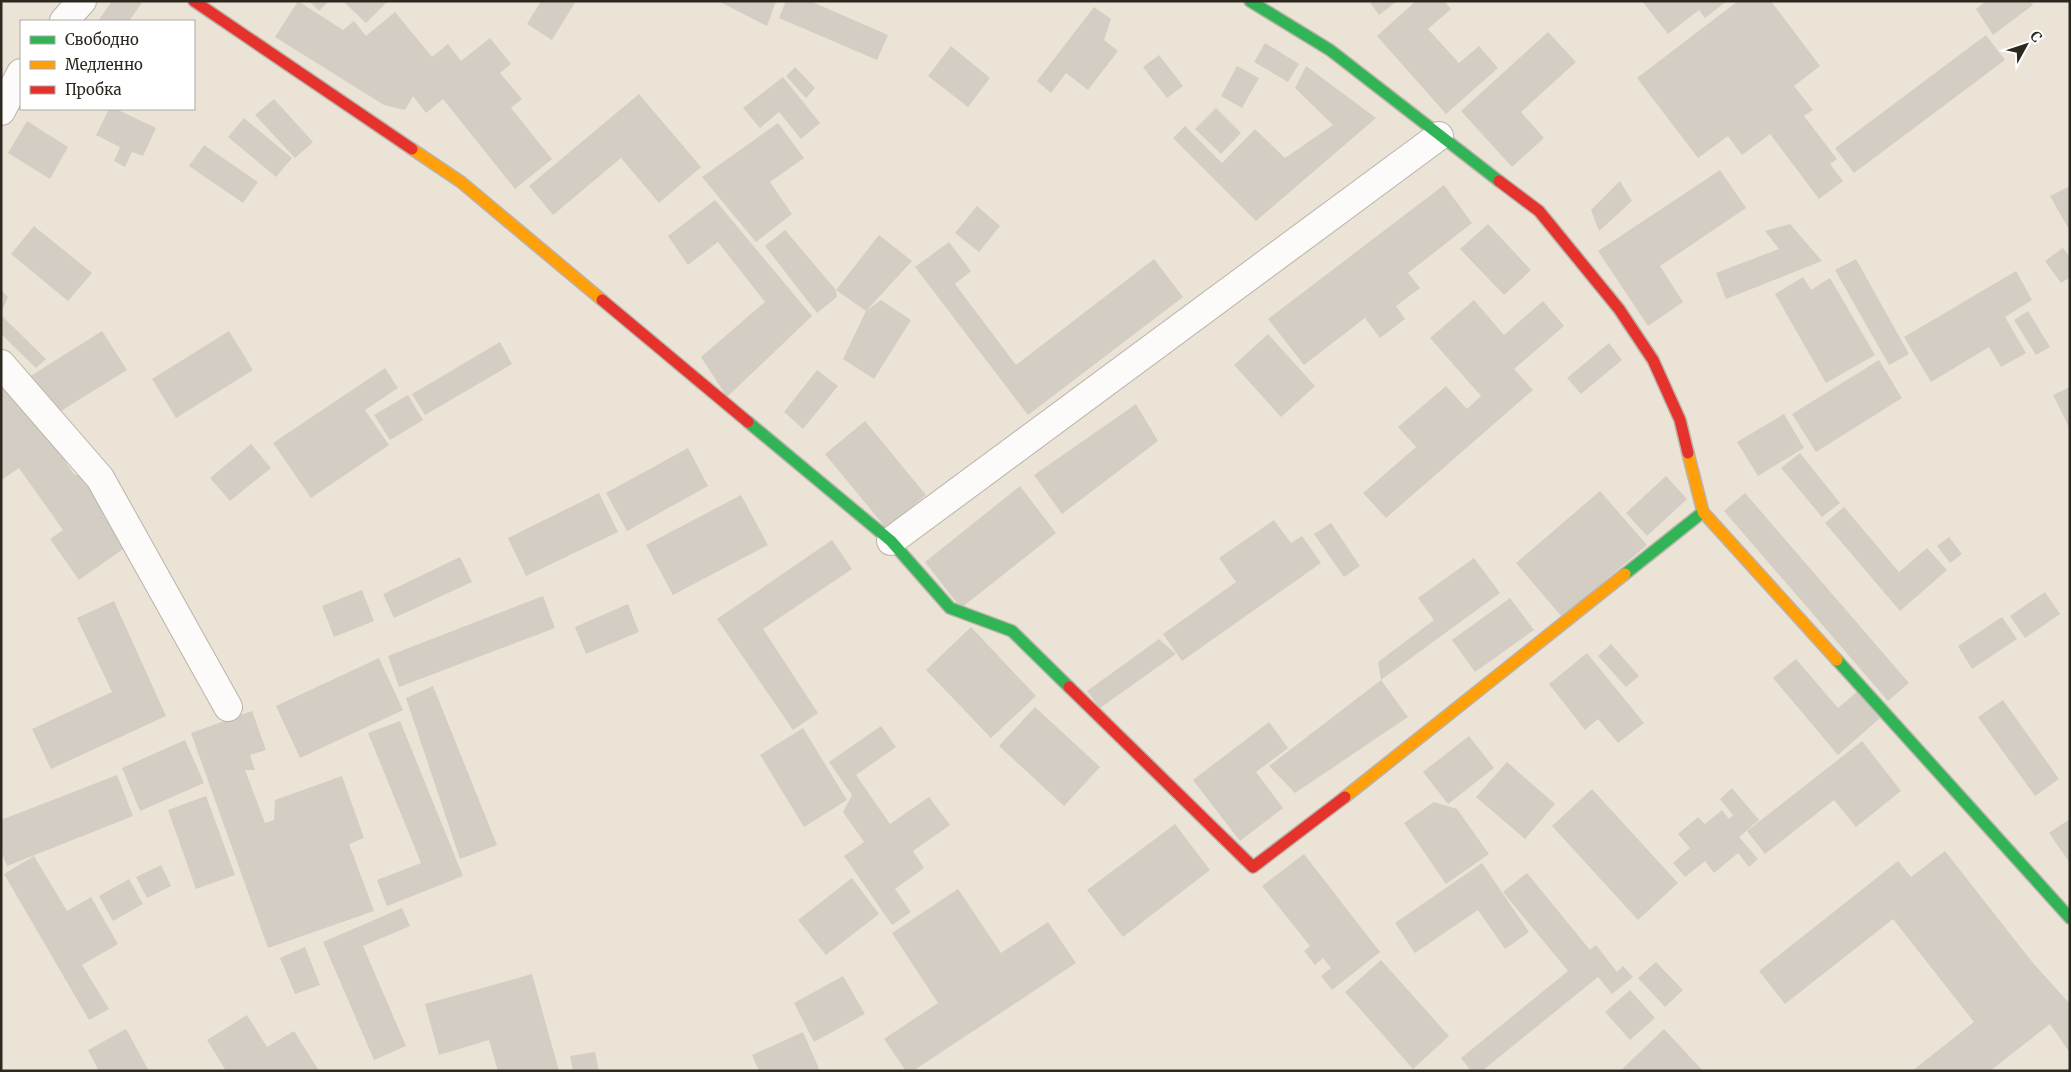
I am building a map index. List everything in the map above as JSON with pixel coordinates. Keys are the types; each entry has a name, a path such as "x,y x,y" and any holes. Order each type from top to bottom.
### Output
{"street":[{"path":"65,20 82,1"},
{"path":"194,1 461,182 891,541 950,608 1012,631 1252,867 1347,796 1703,512"},
{"path":"1250,1 1330,50 1438,136 1539,211 1619,309 1653,360 1680,420 1703,512 2070,918"},
{"path":"1,111 20,75"},
{"path":"891,541 1438,136"},
{"path":"1,364 100,478 228,707"}],"building":[{"path":"112,1 143,1 130,20 99,20"},
{"path":"298,1 343,30 354,21 366,36 395,12 432,57 448,44 461,61 490,38 511,64 500,73 522,99 511,108 552,159 515,189 443,99 426,113 413,96 405,110 384,105 275,37"},
{"path":"309,1 329,1 319,11"},
{"path":"343,1 388,1 366,23"},
{"path":"541,1 576,1 552,40 527,24"},
{"path":"718,1 776,1 767,26"},
{"path":"786,1 810,1 888,35 877,60 779,18"},
{"path":"1369,1 1397,1 1379,15"},
{"path":"1416,1 1444,1 1451,9 1428,29 1459,63 1479,46 1498,68 1446,114 1377,36"},
{"path":"1642,1 1727,1 1705,18 1699,10 1668,34"},
{"path":"1738,1 1771,1 1820,66 1794,86 1813,110 1804,116 1837,159 1830,164 1843,181 1819,199 1770,134 1742,155 1728,136 1698,158 1637,78"},
{"path":"1986,1 2030,1 2033,5 1993,35 1976,9"},
{"path":"1094,7 1111,19 1104,40 1118,51 1088,90 1066,73 1051,93 1037,81"},
{"path":"1548,32 1576,62 1521,112 1544,138 1512,167 1461,111"},
{"path":"1986,35 2005,60 1854,173 1835,148"},
{"path":"1265,43 1299,64 1288,82 1254,62"},
{"path":"951,46 990,78 968,107 928,76"},
{"path":"1159,55 1183,86 1167,98 1143,67"},
{"path":"1237,66 1259,78 1242,108 1221,96"},
{"path":"1306,66 1376,118 1256,221 1173,138 1185,126 1222,163 1255,129 1285,158 1333,125 1295,88"},
{"path":"795,67 815,88 806,98 786,76"},
{"path":"783,77 820,123 801,139 779,112 760,128 743,108"},
{"path":"639,94 701,167 659,203 621,158 553,215 529,186"},
{"path":"274,99 313,142 295,158 255,115"},
{"path":"1216,108 1241,133 1221,154 1195,129"},
{"path":"108,110 118,110 156,128 143,156 132,152 125,167 114,161 120,147 96,135"},
{"path":"244,118 292,158 276,177 228,137"},
{"path":"27,121 68,147 50,179 8,153"},
{"path":"778,123 804,158 770,182 792,214 756,242 702,177"},
{"path":"204,145 258,182 243,203 189,166"},
{"path":"1720,170 1746,208 1660,266 1683,302 1648,326 1598,251"},
{"path":"1620,181 1632,201 1599,231 1591,210"},
{"path":"1444,185 1472,223 1408,273 1420,288 1396,306 1405,319 1380,338 1365,318 1304,365 1268,319"},
{"path":"2070,186 2070,231 2050,196"},
{"path":"715,200 812,316 727,397 701,357 765,302 718,242 688,265 668,236"},
{"path":"977,206 1000,226 979,252 955,233"},
{"path":"1488,224 1531,270 1504,295 1460,249"},
{"path":"1790,224 1822,261 1726,299 1716,273 1779,249 1765,231"},
{"path":"34,226 92,273 68,301 11,254"},
{"path":"785,230 836,290 837,297 817,313 765,246"},
{"path":"879,235 912,261 866,311 836,290"},
{"path":"949,242 971,271 955,284 1016,365 1154,259 1183,297 1028,415 915,267"},
{"path":"2063,248 2070,257 2070,277 2061,283 2045,261"},
{"path":"1856,259 1909,354 1889,365 1835,270"},
{"path":"2016,271 2032,300 2005,317 2026,353 2001,367 1989,347 1931,382 1904,337"},
{"path":"1803,277 1811,290 1830,278 1875,355 1826,383 1775,294"},
{"path":"1,290 8,297 1,313"},
{"path":"881,300 911,320 874,379 843,359 866,311"},
{"path":"1474,300 1504,335 1543,301 1564,326 1514,369 1533,390 1386,518 1363,493 1416,447 1398,427 1446,386 1467,409 1481,396 1430,338"},
{"path":"2028,311 2050,347 2036,355 2014,320"},
{"path":"1,315 46,359 36,368 1,334"},
{"path":"102,331 127,370 53,416 29,377"},
{"path":"229,331 253,370 176,418 152,379"},
{"path":"1268,334 1315,386 1281,417 1234,365"},
{"path":"500,342 512,364 425,415 412,394"},
{"path":"1609,343 1622,360 1581,394 1567,378"},
{"path":"1879,360 1902,398 1816,452 1792,414"},
{"path":"385,368 398,388 365,410 389,445 311,498 273,443"},
{"path":"1,369 74,474 87,479 109,502 103,515 126,547 79,580 50,539 63,530 19,468 3,479 1,477"},
{"path":"817,370 838,386 803,429 784,412"},
{"path":"2070,387 2070,429 2053,395"},
{"path":"408,395 423,420 390,440 374,415"},
{"path":"1136,404 1158,441 1062,514 1034,475"},
{"path":"1784,414 1804,448 1758,476 1737,442"},
{"path":"865,421 926,495 886,528 825,454"},
{"path":"251,444 271,468 230,501 210,478"},
{"path":"688,448 708,486 627,531 606,493"},
{"path":"1800,453 1840,503 1822,517 1781,468"},
{"path":"1666,476 1687,499 1647,536 1626,513"},
{"path":"1020,486 1056,533 961,608 925,562"},
{"path":"1600,491 1647,545 1562,617 1516,563"},
{"path":"599,493 618,532 526,576 508,538"},
{"path":"1745,493 1909,683 1888,701 1724,511"},
{"path":"741,495 768,545 673,595 646,545"},
{"path":"1844,507 1899,572 1927,548 1947,570 1900,611 1825,523"},
{"path":"1274,520 1291,543 1302,536 1321,563 1182,661 1163,634 1236,582 1219,558"},
{"path":"1331,523 1360,566 1344,577 1314,534"},
{"path":"1949,537 1962,554 1950,563 1937,546"},
{"path":"832,540 852,569 763,629 818,713 793,730 717,619"},
{"path":"460,557 472,582 394,618 383,594"},
{"path":"1474,558 1500,593 1381,680 1378,662 1434,620 1418,598"},
{"path":"362,590 374,621 334,637 322,606"},
{"path":"2045,592 2060,614 2025,638 2010,616"},
{"path":"543,596 555,628 399,687 388,656"},
{"path":"1510,598 1534,630 1475,672 1452,640"},
{"path":"114,601 166,716 51,769 32,729 112,692 77,618"},
{"path":"628,604 639,632 586,654 575,627"},
{"path":"2002,617 2017,639 1972,669 1958,646"},
{"path":"971,627 1036,696 991,738 926,670"},
{"path":"1159,639 1176,654 1100,708 1087,691"},
{"path":"1611,644 1639,676 1626,687 1598,656"},
{"path":"1587,653 1644,723 1618,743 1598,719 1585,730 1549,684"},
{"path":"379,658 403,710 300,758 276,706"},
{"path":"1796,659 1838,708 1857,692 1880,718 1838,755 1773,678"},
{"path":"1381,680 1408,717 1295,793 1269,766"},
{"path":"433,686 497,845 460,859 406,698"},
{"path":"2003,700 2059,779 2035,796 1978,717"},
{"path":"1035,707 1100,767 1064,806 999,746"},
{"path":"252,711 266,750 250,755 255,770 245,770 265,823 274,820 275,800 342,776 364,838 349,844 374,911 268,948 191,733"},
{"path":"400,721 463,876 387,906 377,880 421,863 368,733"},
{"path":"1269,722 1288,748 1256,772 1283,808 1240,841 1193,780"},
{"path":"881,726 896,747 856,775 890,824 929,797 950,825 913,851 924,868 895,889 911,912 892,925 844,856 864,842 843,812 852,795 829,762"},
{"path":"803,728 847,800 804,827 760,755"},
{"path":"1469,736 1494,768 1448,804 1423,772"},
{"path":"185,740 204,783 140,811 122,768"},
{"path":"1862,741 1901,791 1856,827 1834,800 1765,854 1747,831"},
{"path":"1507,762 1555,804 1525,839 1476,797"},
{"path":"117,775 133,816 7,866 1,851 1,820"},
{"path":"1732,788 1759,820 1739,837 1758,859 1749,867 1738,853 1714,873 1705,861 1685,877 1673,863 1690,848 1678,834 1698,817 1705,824 1722,810 1729,819 1733,815 1720,799"},
{"path":"1592,789 1678,883 1638,920 1552,826"},
{"path":"206,796 235,875 196,889 168,810"},
{"path":"1434,802 1457,809 1489,854 1446,884 1404,823"},
{"path":"2070,819 2070,863 2049,833"},
{"path":"1175,824 1210,870 1123,937 1087,890"},
{"path":"1945,851 2033,963 2070,1004 2070,1053 2050,1024 1990,1071 1912,1071 1974,1022 1893,919 1785,1004 1759,971 1898,861 1911,877"},
{"path":"1304,854 1380,952 1332,990 1321,976 1331,968 1323,958 1315,965 1304,951 1310,946 1262,886"},
{"path":"34,856 67,911 91,897 118,944 82,965 109,1009 89,1020 4,874"},
{"path":"1482,863 1529,932 1505,949 1478,910 1415,953 1395,923"},
{"path":"161,865 171,886 147,898 136,877"},
{"path":"1527,873 1590,950 1596,945 1617,972 1623,966 1633,977 1612,994 1598,977 1482,1071 1471,1071 1461,1058 1568,971 1503,892"},
{"path":"852,878 879,914 826,955 798,920"},
{"path":"129,879 143,904 113,921 99,896"},
{"path":"958,889 1001,953 1048,922 1076,963 913,1071 906,1071 884,1039 938,1003 892,933"},
{"path":"402,908 410,926 363,946 406,1046 374,1060 323,942"},
{"path":"305,947 320,985 295,994 280,958"},
{"path":"1381,960 1449,1036 1413,1069 1345,992"},
{"path":"1656,962 1683,990 1665,1007 1638,978"},
{"path":"532,974 559,1071 498,1071 489,1040 439,1055 425,1004"},
{"path":"843,976 865,1014 814,1042 794,1003"},
{"path":"1630,990 1655,1018 1630,1040 1605,1012"},
{"path":"247,1015 267,1047 294,1031 319,1071 226,1071 207,1040"},
{"path":"126,1029 149,1071 99,1071 88,1050"},
{"path":"1664,1029 1703,1071 1620,1071 1639,1053"},
{"path":"803,1032 820,1071 759,1071 752,1055"},
{"path":"595,1052 599,1071 573,1071 570,1056"}],"traffic: fast":[{"path":"1250,1 1330,50 1499,181"},
{"path":"748,422 891,541 950,608 1012,631 1069,687"},
{"path":"1625,574 1703,512"},
{"path":"1837,660 2070,918"}],"traffic: slow":[{"path":"412,149 461,182 602,300"},
{"path":"1688,453 1703,512 1837,660"},
{"path":"1345,797 1625,574"}],"traffic: jam":[{"path":"194,1 412,149"},
{"path":"1499,181 1539,211 1619,309 1653,360 1680,420 1688,453"},
{"path":"602,300 748,422"},
{"path":"1069,687 1253,867 1345,797"}]}
